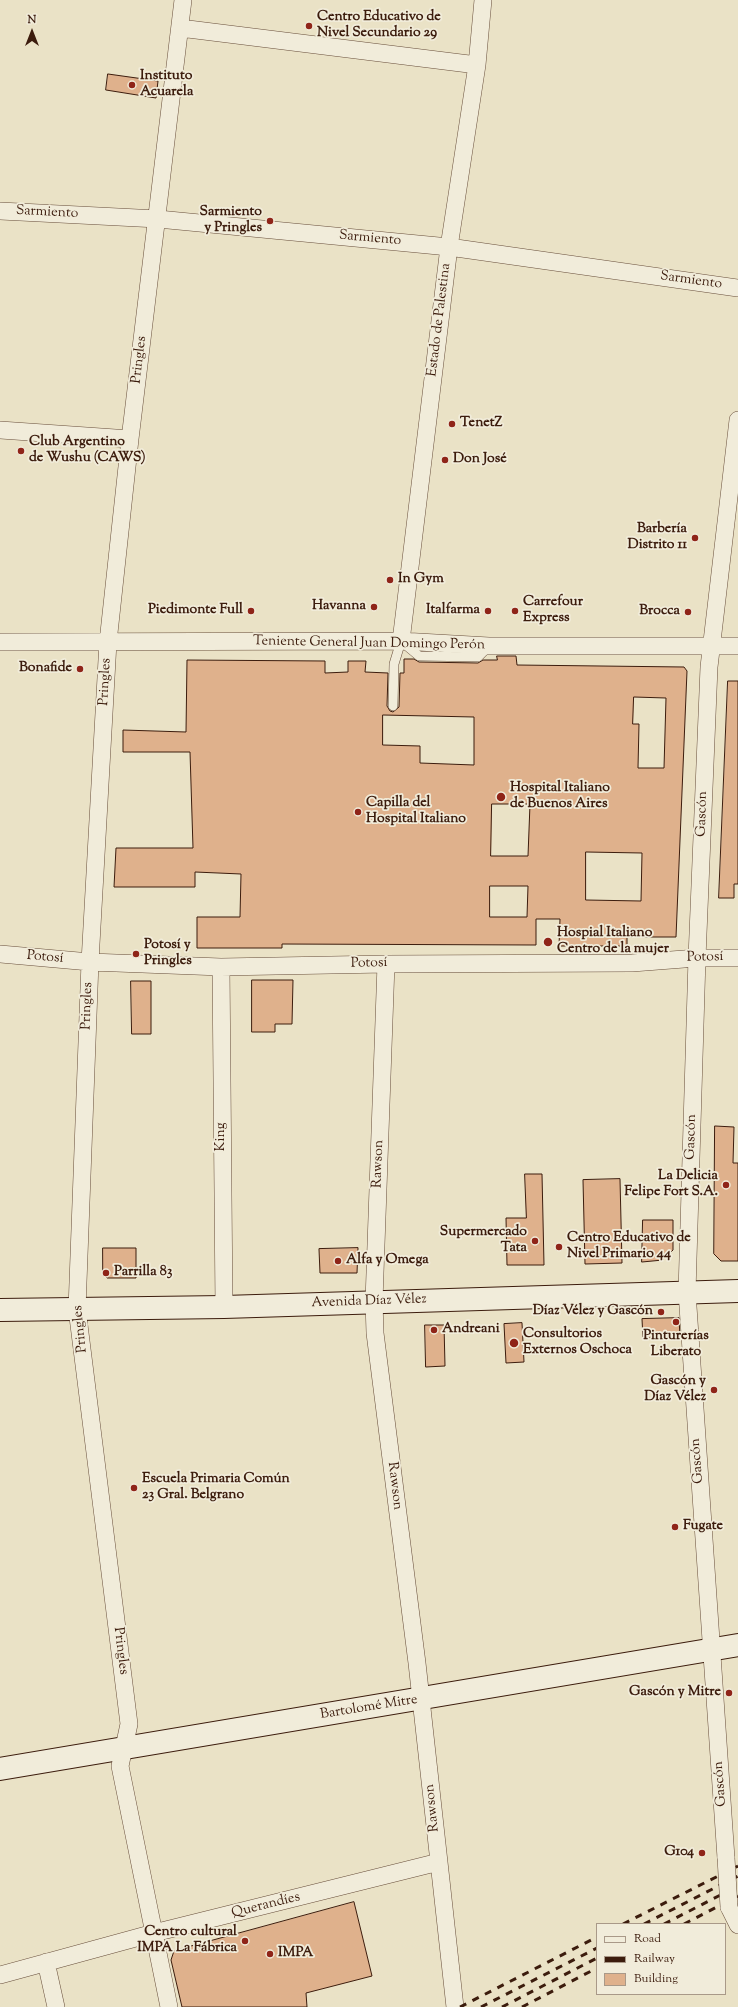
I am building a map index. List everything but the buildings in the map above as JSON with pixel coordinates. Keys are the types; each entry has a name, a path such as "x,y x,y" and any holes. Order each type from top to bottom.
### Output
{"street":[{"name":"Pringles","path":"170,2007 120,1766 129,1724 77,1309 90,962 108,642 130,439 158,220 183,0"},
{"name":"Estado de Palestina","path":"401,641 449,247 477,64 482,0"},
{"path":"180,28 477,64"},
{"name":"Sarmiento","path":"0,211 158,220 449,247 738,288"},
{"name":"Gascón","path":"738,420 711,645 697,958 687,1292 729,1907 738,1925"},
{"path":"0,430 130,439"},
{"name":"Teniente General Juan Domingo Perón","path":"0,642 401,641 489,646 738,646"},
{"name":"Potosí","path":"0,954 90,962 221,967 386,964 632,963 697,958 738,958"},
{"name":"Rawson","path":"386,964 374,1301 375,1333 421,1699 455,2003"},
{"name":"King","path":"221,967 224,1307"},
{"name":"Avenida Díaz Vélez","path":"0,1310 224,1307 374,1301 738,1291"},
{"name":"Bartolomé Mitre","path":"0,1769 738,1645"},
{"name":"Querandíes","path":"0,1975 154,1934 439,1862"},
{"path":"46,1962 56,2007"}],"lane":[{"path":"393,706 394,664 401,641"}],"railway":[{"path":"625,1923 738,1866"},
{"path":"646,1923 738,1876"},
{"path":"666,1923 738,1886"},
{"path":"686,1923 738,1896"},
{"path":"460,2007 596,1938"},
{"path":"481,2007 596,1949"},
{"path":"502,2007 596,1959"},
{"path":"522,2007 596,1969"}],"place":[{"name":"Centro Educativo de Nivel Secundario 29","path":"309,26"},
{"name":"Instituto Acuarela","path":"132,85"},
{"name":"Sarmiento y Pringles","path":"270,221"},
{"name":"TenetZ","path":"452,424"},
{"name":"Club Argentino de Wushu (CAWS)","path":"21,451"},
{"name":"Don José","path":"445,460"},
{"name":"Barbería Distrito 11","path":"695,538"},
{"name":"In Gym","path":"390,580"},
{"name":"Havanna","path":"374,607"},
{"name":"Piedimonte Full","path":"251,611"},
{"name":"Italfarma","path":"488,611"},
{"name":"Carrefour Express","path":"515,611"},
{"name":"Brocca","path":"688,612"},
{"name":"Bonafide","path":"80,669"},
{"name":"Hospital Italiano de Buenos Aires","path":"501,797"},
{"name":"Capilla del Hospital Italiano","path":"358,812"},
{"name":"Hospial Italiano Centro de la mujer","path":"548,942"},
{"name":"Potosí y Pringles","path":"136,954"},
{"name":"La Delicia Felipe Fort S.A.","path":"726,1185"},
{"name":"Supermercado Tata","path":"535,1241"},
{"name":"Centro Educativo de Nivel Primario 44","path":"559,1247"},
{"name":"Alfa y Omega","path":"338,1261"},
{"name":"Parrilla 83","path":"106,1273"},
{"name":"Díaz Vélez y Gascón","path":"661,1312"},
{"name":"Pinturerías Liberato","path":"676,1322"},
{"name":"Andreani","path":"434,1330"},
{"name":"Consultorios Externos Oschoca","path":"514,1343"},
{"name":"Gascón y Díaz Vélez","path":"714,1390"},
{"name":"Escuela Primaria Común 23 Gral. Belgrano","path":"134,1488"},
{"name":"Fugate","path":"675,1527"},
{"name":"Gascón y Mitre","path":"729,1693"},
{"name":"G104","path":"702,1853"},
{"name":"Centro cultural IMPA La Fábrica","path":"245,1941"},
{"name":"IMPA","path":"270,1954"}]}
